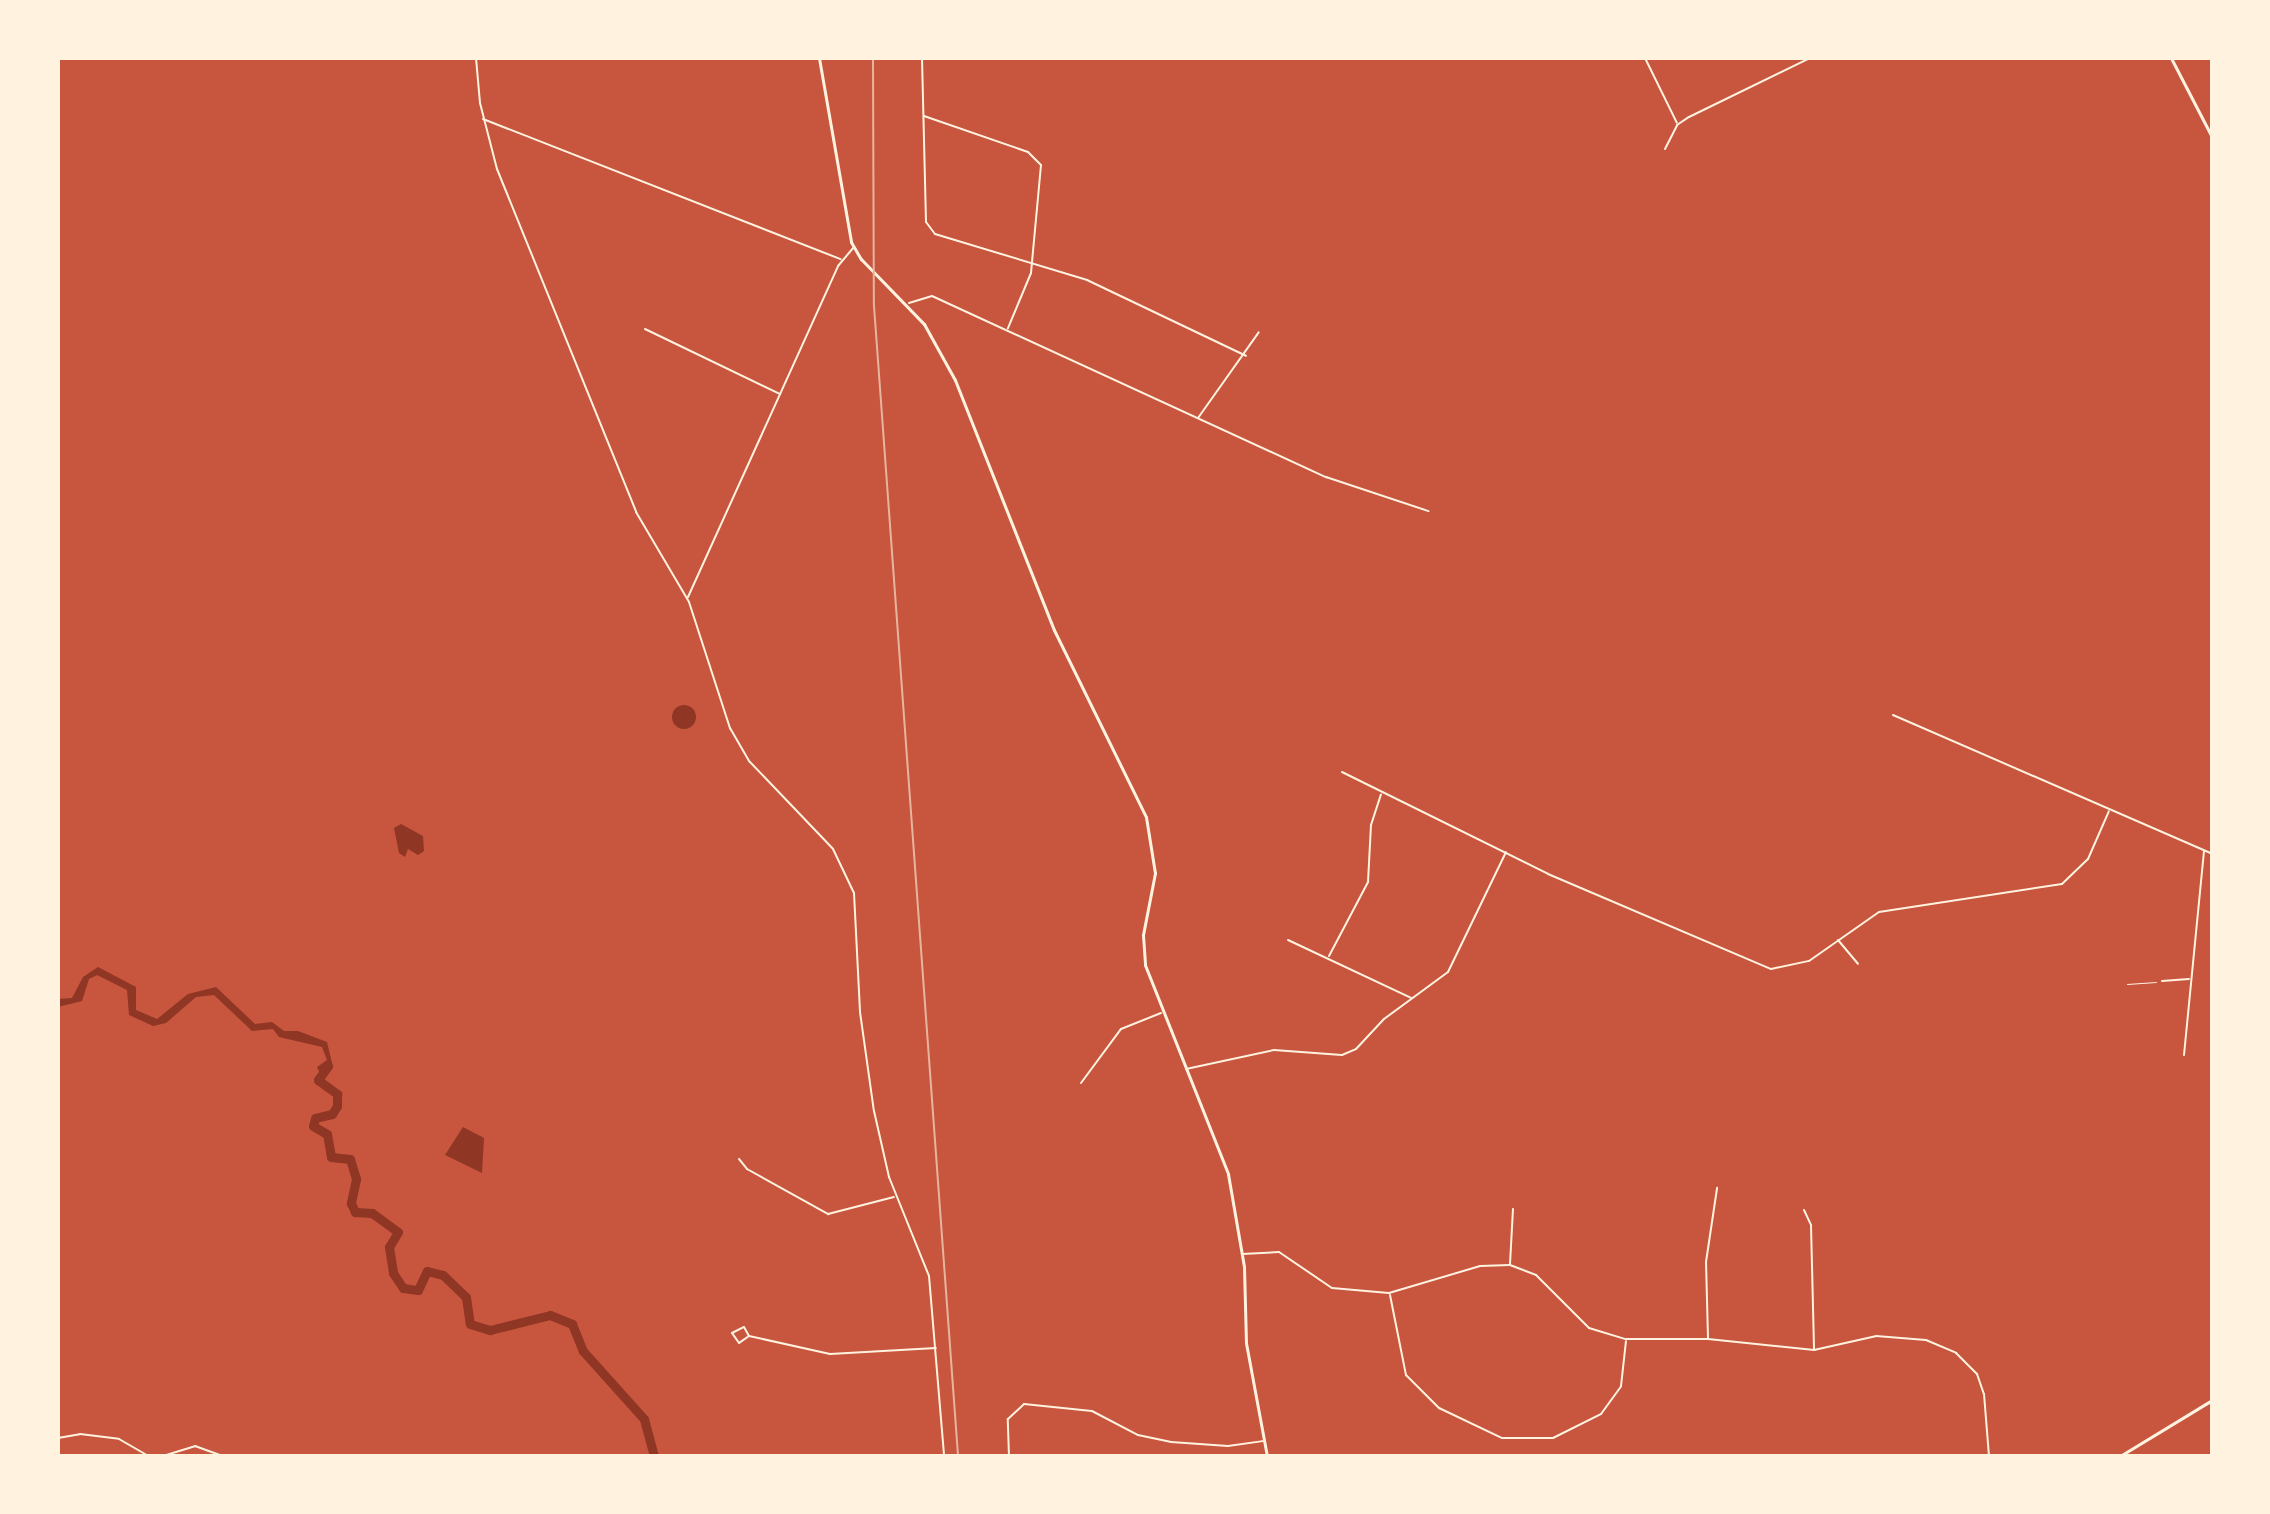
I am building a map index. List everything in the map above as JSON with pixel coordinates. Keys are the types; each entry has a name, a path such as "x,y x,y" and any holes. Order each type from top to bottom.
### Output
{"main road":[{"path":"819,58 854,247 909,303 955,380 1070,669 1146,817 1155,873 1143,951 1163,1012 1225,1163 1242,1254 1247,1346 1267,1456"},
{"path":"2171,58 2211,134"},
{"path":"2120,1456 2212,1400"}],"street":[{"path":"476,58 483,119 497,169 636,512 688,598 739,745 827,841 848,875 857,913 866,1057 878,1132 896,1197 929,1276 944,1456"},
{"path":"922,58 928,228 935,234 1030,260 1101,287 1246,356"},
{"path":"1645,58 1677,125"},
{"path":"1665,149 1677,125 1810,58"},
{"path":"923,116 1028,152 1039,161 1041,185 1024,294 1008,329"},
{"path":"483,119 842,259"},
{"path":"688,598 842,259 854,247"},
{"path":"909,303 927,295 1008,329 1326,477 1428,511"},
{"path":"645,329 781,395"},
{"path":"1197,419 1246,356 1259,332"},
{"path":"1893,715 2212,854"},
{"path":"1342,772 1381,795 1761,967 1797,967 1879,912 2062,884 2088,859 2109,811"},
{"path":"1329,956 1368,882 1371,825 1381,795"},
{"path":"1186,1069 1274,1050 1342,1055 1412,998 1431,988 1456,963 1507,851"},
{"path":"2184,1055 2204,851"},
{"path":"1288,940 1329,956 1412,998"},
{"path":"1838,940 1858,964"},
{"path":"2162,981 2190,979"},
{"path":"1081,1083 1121,1029 1163,1012"},
{"path":"739,1159 747,1169 828,1214 896,1197"},
{"path":"1708,1339 1706,1262 1717,1188"},
{"path":"1510,1265 1513,1209"},
{"path":"1804,1210 1811,1225 1814,1350"},
{"path":"1242,1254 1279,1252 1332,1288 1389,1293 1480,1266 1510,1265 1536,1275 1589,1328 1626,1339 1708,1339 1814,1350 1876,1336 1926,1340 1956,1353 1977,1374 1984,1394 1989,1456"},
{"path":"1389,1293 1406,1375 1439,1408 1502,1438 1553,1438 1601,1414 1621,1386 1626,1339"},
{"path":"749,1336 739,1343 732,1333 741,1326 749,1336 842,1355 937,1348"},
{"path":"1009,1456 1008,1419 1024,1404 1089,1410 1138,1435 1162,1440 1228,1446 1264,1441"},
{"path":"58,1438 80,1434 119,1439 149,1456"},
{"path":"163,1456 195,1446 223,1456"}],"path":[{"path":"2127,984 2162,981"}],"shaded area":[{"path":"684,705 692,709 696,717 692,725 684,729 676,725 672,717 676,709"},
{"path":"401,824 423,836 424,851 418,855 408,849 405,857 399,853 394,828"},
{"path":"98,967 136,987 136,1010 157,1019 188,994 216,987 255,1024 272,1022 284,1031 298,1031 327,1042 333,1067 320,1074 317,1067 327,1060 322,1047 279,1037 273,1029 252,1031 214,995 196,997 166,1023 153,1026 129,1015 127,990 97,975 89,979 82,1001 58,1007 58,999 72,998 83,977"},
{"path":"463,1127 484,1138 482,1173 445,1155"}],"waterway":[{"path":"328,1066 318,1080 337,1094 337,1106 332,1114 315,1118 313,1126 327,1134 331,1157 350,1159 356,1179 351,1203 355,1212 372,1213 398,1232 389,1247 393,1273 403,1288 418,1290 427,1271 443,1275 466,1297 470,1324 490,1330 550,1315 572,1324 583,1351 644,1419 654,1456"}],"railway":[{"path":"873,58 874,306 958,1456"}]}
